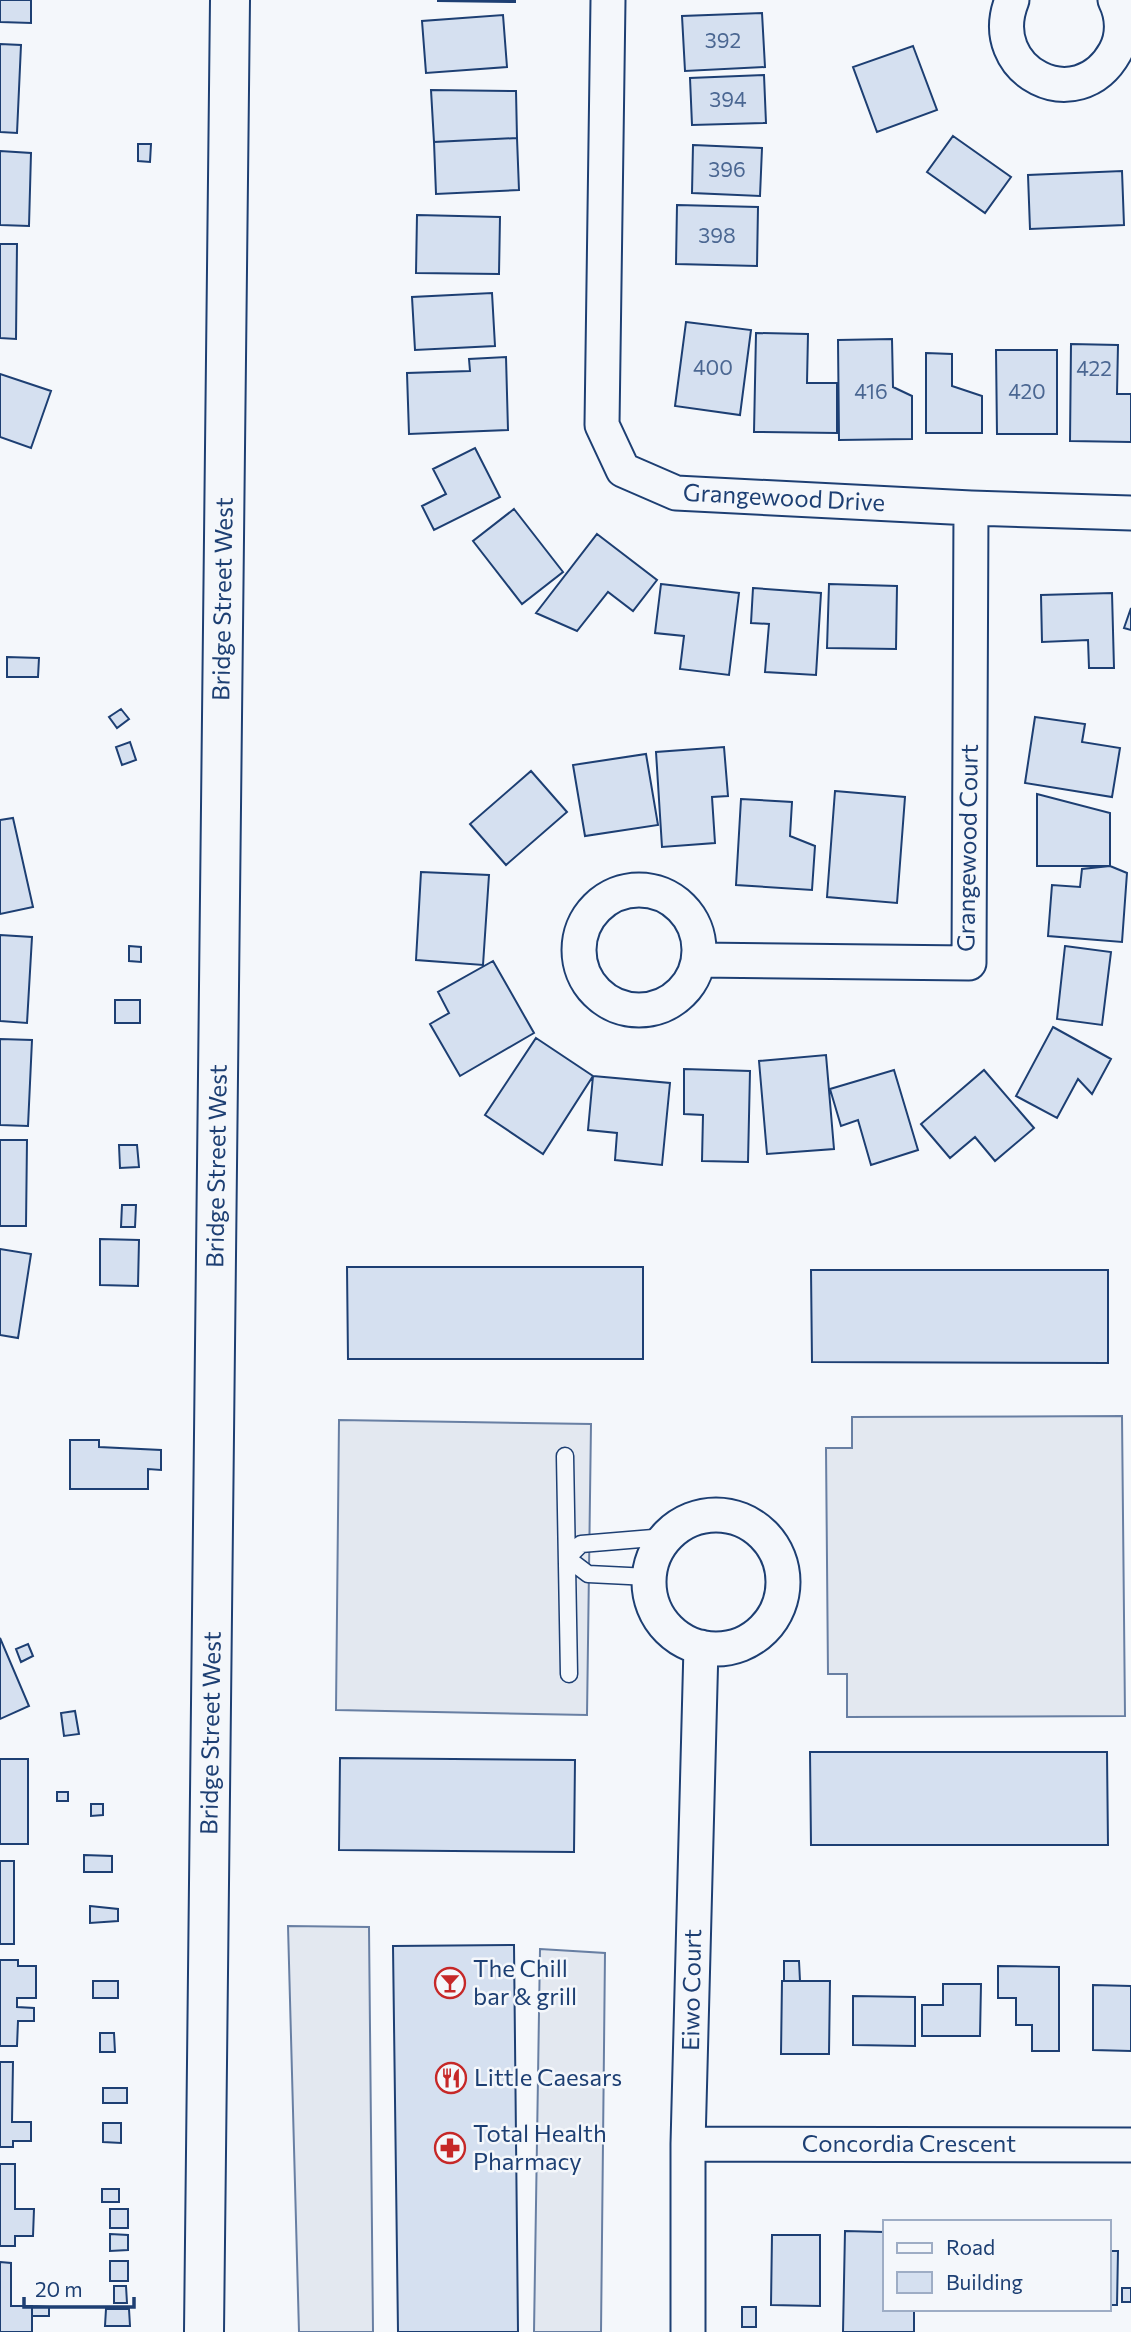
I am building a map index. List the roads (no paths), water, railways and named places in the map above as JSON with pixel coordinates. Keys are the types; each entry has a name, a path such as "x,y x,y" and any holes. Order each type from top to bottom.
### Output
{"main road":[{"name":"Bridge Street West","path":"204,2332 230,0"}],"street":[{"name":"Grangewood Drive","path":"608,0 602,425 622,470 676,493 1131,513"},
{"path":"1012,0 1006,15 1006,36 1012,55 1029,74 1048,83 1075,84 1094,77 1109,63 1119,45 1122,26 1115,0"},
{"name":"Grangewood Court","path":"699,960 969,963 971,508"},
{"path":"709,1515 733,1517 751,1524 769,1540 779,1558 783,1581 775,1615 760,1633 746,1642 724,1649 701,1647 682,1640 664,1625 653,1605 649,1577 654,1554 665,1537 684,1522 709,1515"},
{"name":"Eiwo Court","path":"688,2332 688,2144 701,1647"},
{"name":"Concordia Crescent","path":"688,2144 1131,2145"}],"lane":[{"path":"565,1456 569,1674"},
{"path":"567,1558 581,1544 665,1537"},
{"path":"567,1558 588,1574 649,1577"}],"place":[{"name":"The Chill bar & grill","path":"450,1983"},
{"name":"Little Caesars","path":"451,2078"},
{"name":"Total Health Pharmacy","path":"450,2148"}]}
